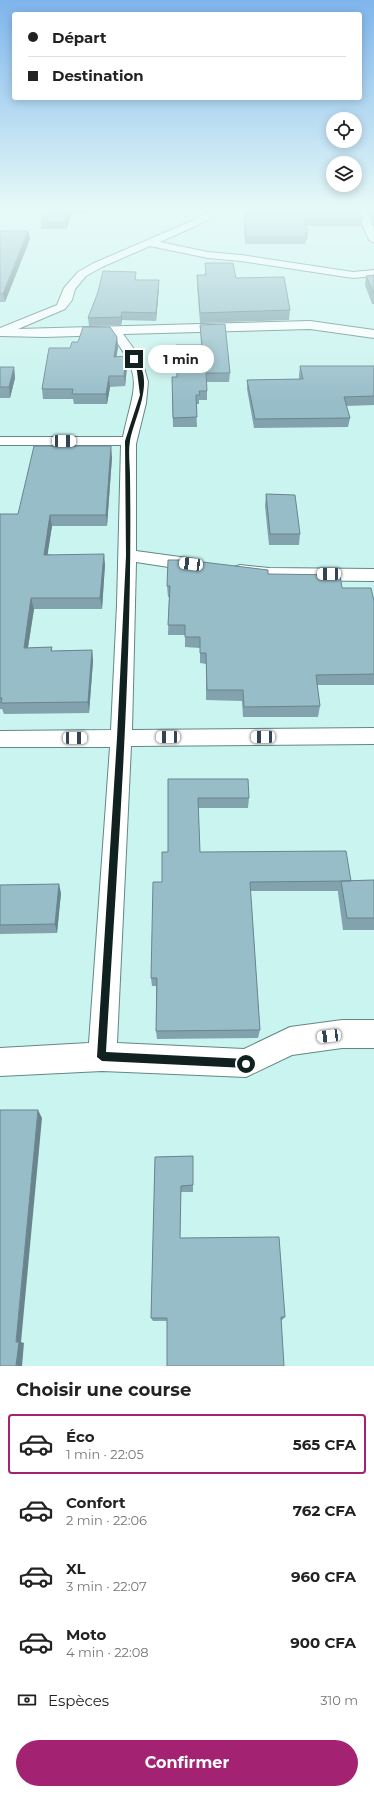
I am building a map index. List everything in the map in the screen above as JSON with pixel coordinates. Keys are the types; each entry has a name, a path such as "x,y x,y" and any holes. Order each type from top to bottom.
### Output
{"street":[{"path":"0,332 61,307 66,300 70,288 82,274"},
{"path":"345,274 353,275 366,274"},
{"path":"0,332 114,331 310,325 374,334"},
{"path":"102,1057 129,556 128,441 142,395 140,371 128,348 114,331"},
{"path":"0,441 128,441"},
{"path":"129,556 269,574 374,575"},
{"path":"0,738 374,736"},
{"path":"0,1062 102,1057 246,1064 290,1040 342,1034 374,1034"}],"building":[{"path":"0,274 11,274 3,294 0,294"},
{"path":"102,274 136,274 135,280 159,280 156,313 122,312 121,317 88,318 98,292"},
{"path":"206,274 235,274 236,278 284,277 290,310 200,313 197,275 206,275"},
{"path":"374,275 374,294 366,276"},
{"path":"225,324 230,373 206,373 207,391 199,391 200,395 196,395 197,417 173,418 172,377 177,377 176,345 202,345 200,325"},
{"path":"83,327 110,327 117,337 114,357 126,356 124,376 109,376 106,394 72,394 73,389 42,389 49,348 70,348 72,342 78,342"},
{"path":"300,366 374,366 374,396 344,397 350,418 255,419 247,380 303,379"},
{"path":"0,367 14,367 9,387 0,387"},
{"path":"34,446 111,446 106,515 50,515 44,555 104,554 100,598 31,598 24,648 52,647 51,651 92,650 88,702 1,703 0,514 18,514"},
{"path":"266,494 295,495 300,534 270,534"},
{"path":"168,560 186,560 268,570 268,574 340,575 342,588 371,588 374,601 374,674 316,675 320,706 244,707 243,690 207,690 206,653 200,653 200,637 185,637 185,625 168,625 170,586 167,586"},
{"path":"168,779 248,779 249,798 198,798 200,852 346,851 351,881 250,882 260,1030 156,1031 157,978 151,978 153,882 162,882 162,852 168,852"},
{"path":"374,880 374,918 347,918 341,881"},
{"path":"59,884 55,924 0,925 0,885"},
{"path":"0,1110 38,1110 16,1342 19,1342 16,1366 0,1366"},
{"path":"193,1156 193,1185 181,1186 180,1238 279,1237 285,1317 281,1317 284,1366 167,1366 167,1318 151,1318 155,1157"}],"route":[{"path":"134,359 140,371 142,395 128,441 129,556 102,1057 246,1064"}]}
